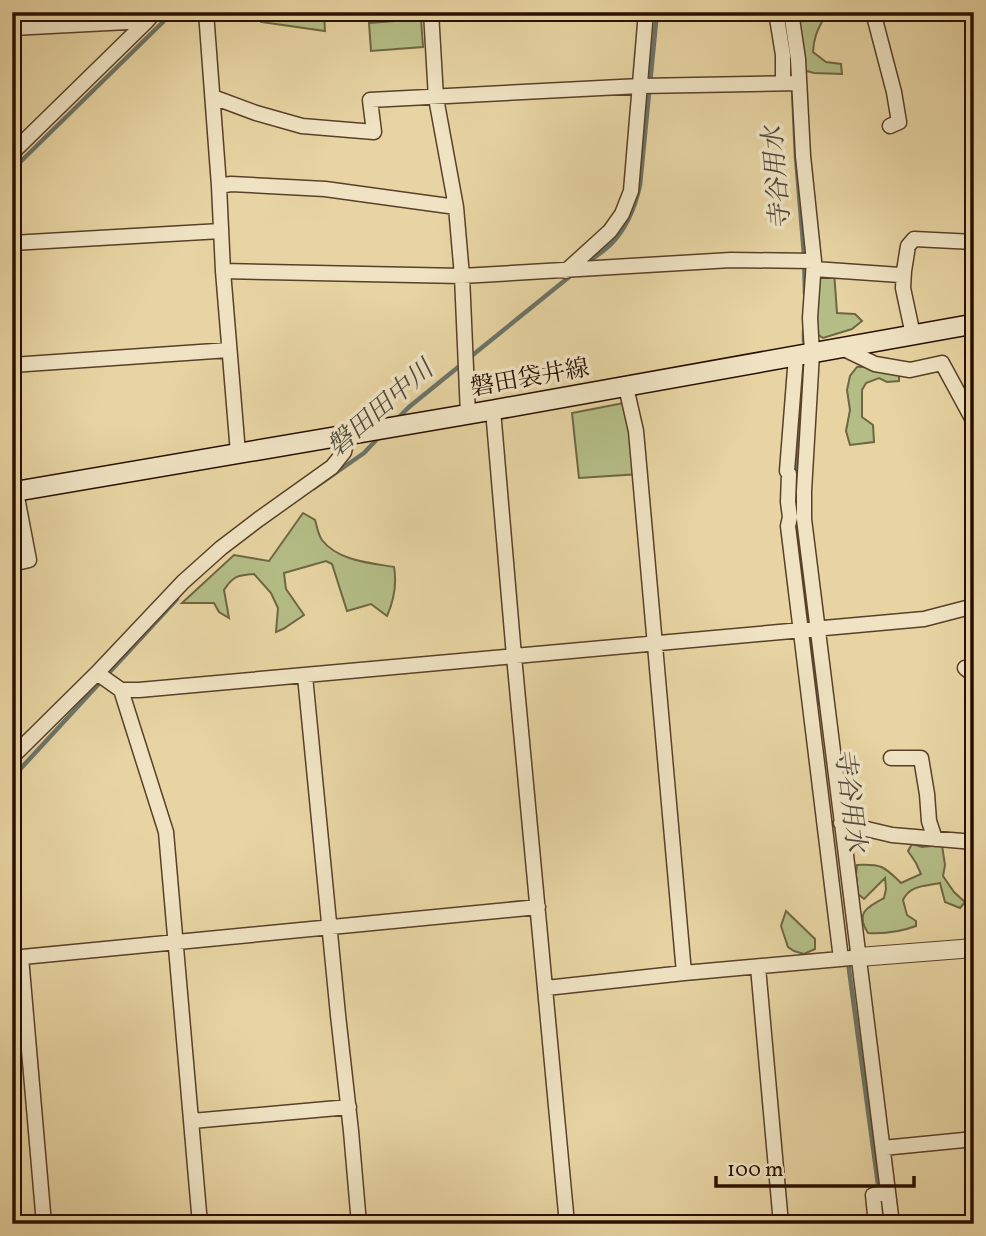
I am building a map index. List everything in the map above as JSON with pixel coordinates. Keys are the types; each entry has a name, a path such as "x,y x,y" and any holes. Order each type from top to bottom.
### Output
{"main road":[{"name":"磐田袋井線","path":"14,492 468,415 974,324"}],"street":[{"path":"206,12 238,453"},
{"path":"431,12 436,98 456,207 468,415"},
{"path":"566,271 610,231 622,214 631,191 646,12"},
{"path":"776,12 783,55 783,83"},
{"path":"791,12 798,59 803,156 814,265 810,318 787,471 790,517 788,526 801,630 850,958 883,1147 892,1224"},
{"path":"873,12 899,122 890,126"},
{"path":"12,28 151,16"},
{"path":"12,153 151,16"},
{"path":"214,97 302,126 374,132 370,100 640,86 799,83"},
{"path":"219,186 231,184 326,188 456,207"},
{"path":"12,243 221,231"},
{"path":"913,335 903,288 908,246 914,239 974,242"},
{"path":"223,271 462,276 731,260 814,265 900,275 904,271"},
{"path":"842,348 875,364 910,370 943,363 974,422"},
{"path":"12,365 229,350"},
{"path":"804,355 804,519 841,823 850,958"},
{"path":"626,387 636,431 684,973"},
{"path":"493,410 567,1224"},
{"path":"12,757 97,674 183,582 258,519 332,467 344,452 348,435"},
{"path":"12,564 29,561 14,492"},
{"path":"97,674 121,690 139,690 923,619 974,606"},
{"path":"305,676 359,1224"},
{"path":"121,690 166,832 201,1224"},
{"path":"891,758 921,758 929,821 935,839"},
{"path":"841,823 892,835 974,842"},
{"path":"44,1224 17,958 538,907"},
{"path":"545,988 974,948"},
{"path":"758,967 781,1224"},
{"path":"192,1121 349,1107"},
{"path":"883,1147 974,1139"},
{"path":"876,1224 873,1195 888,1192"}],"green space":[{"path":"261,12 324,12 325,31 261,22"},
{"path":"794,12 827,12 816,36 813,52 826,62 841,64 842,74 814,73 799,69"},
{"path":"421,19 423,47 371,51 369,23"},
{"path":"834,271 837,313 855,314 862,321 852,329 823,338 817,334 816,298 821,277"},
{"path":"885,366 899,375 899,381 887,382 879,378 866,383 862,390 862,417 873,425 874,442 850,445 846,431 850,410 847,390 850,376 857,367"},
{"path":"629,402 640,474 579,478 572,413"},
{"path":"303,513 315,520 322,540 337,553 355,560 394,567 394,592 387,616 371,604 347,611 332,564 326,561 284,573 286,589 304,615 276,632 278,608 271,593 254,574 236,577 224,590 229,618 219,612 214,603 182,603 234,555 269,561"},
{"path":"912,844 922,847 942,845 945,865 943,876 965,902 960,908 945,902 940,883 918,887 910,891 903,900 907,915 916,921 916,926 892,932 868,933 863,916 868,908 884,898 885,878 864,899 858,894 857,865 882,867 901,883 921,874 908,851"},
{"path":"786,911 815,939 815,949 804,954 788,947 781,926"}],"waterway":[{"path":"12,170 163,22 168,12"},
{"name":"磐田田中川","path":"586,263 609,246 620,233 638,194 657,12"},
{"name":"寺谷用水","path":"793,90 805,294"},
{"name":"磐田田中川","path":"469,358 574,273"},
{"name":"寺谷用水","path":"804,331 804,341"},
{"name":"磐田田中川","path":"397,419 462,364"},
{"name":"寺谷用水","path":"795,477 799,409"},
{"name":"磐田田中川","path":"314,488 364,453 381,435"},
{"name":"寺谷用水","path":"796,531 817,703"},
{"name":"磐田田中川","path":"12,778 177,599"},
{"name":"寺谷用水","path":"848,962 879,1192"},
{"name":"寺谷用水","path":"881,1204 884,1224"}]}
